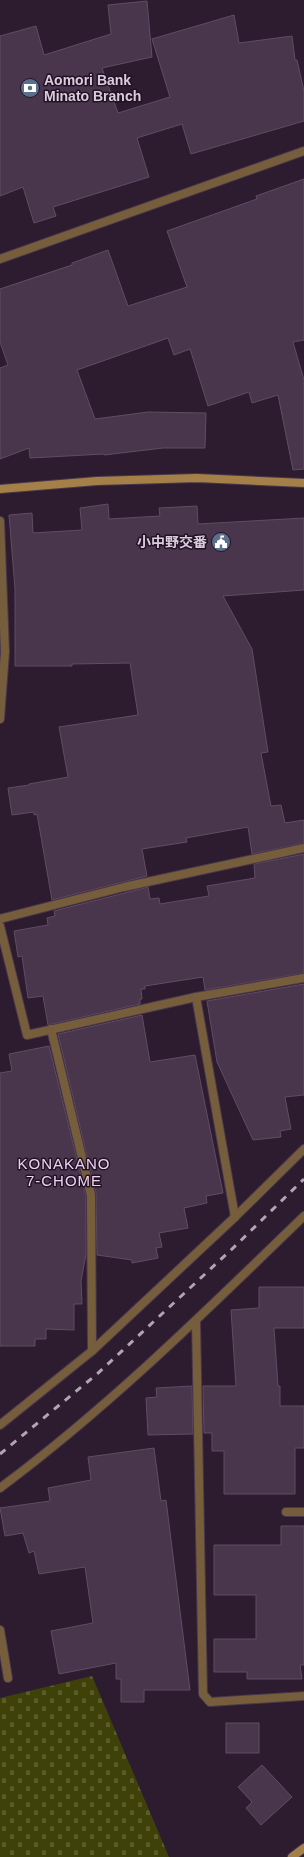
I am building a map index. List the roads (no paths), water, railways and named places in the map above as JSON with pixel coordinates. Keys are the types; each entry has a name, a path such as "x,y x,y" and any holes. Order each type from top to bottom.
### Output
{"street":[{"path":"0,259 304,151"},
{"path":"0,488 97,481 189,478 304,483"},
{"path":"0,521 6,652 0,719"},
{"path":"0,919 124,887 304,848"},
{"path":"0,926 27,1035 196,997 304,978"},
{"path":"196,997 235,1217"},
{"path":"51,1029 91,1195 92,1351"},
{"path":"0,1425 92,1351 235,1217 304,1149"},
{"path":"0,1488 90,1415 196,1321 304,1216"},
{"path":"196,1321 203,1694 210,1702 304,1696"},
{"path":"286,1512 304,1512"},
{"path":"0,1630 8,1678"},
{"path":"292,1857 304,1848"}],"railway":[{"path":"0,1454 97,1374 231,1250 304,1179"}],"place":[{"name":"Aomori Bank Minato Branch","path":"30,88"},
{"name":"小中野交番","path":"221,542"}],"district":[{"name":"KONAKANO 7-CHOME","path":"64,1172"}]}
